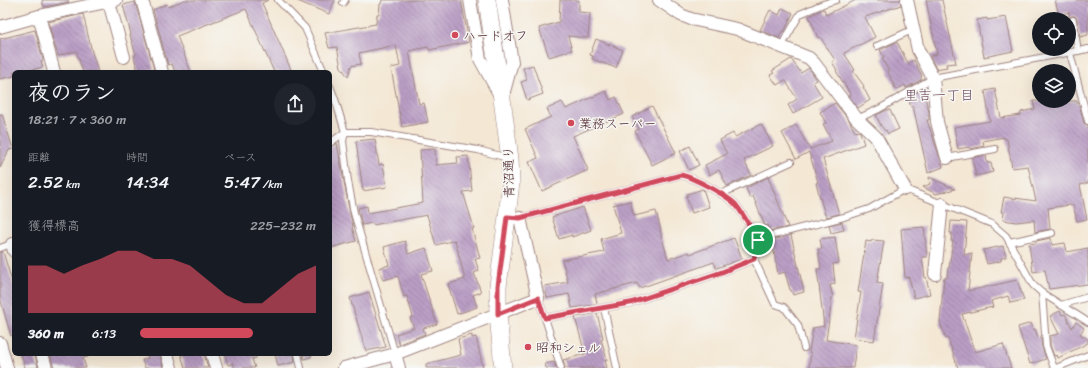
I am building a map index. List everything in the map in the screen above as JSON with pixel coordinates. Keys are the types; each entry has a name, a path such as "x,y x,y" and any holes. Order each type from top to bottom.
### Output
{"street":[{"path":"142,0 161,70"},
{"path":"470,0 480,59 502,99"},
{"name":"青沼通り","path":"487,0 510,159 514,218 498,286 498,314 503,368"},
{"path":"502,0 512,62 502,99"},
{"path":"659,0 681,15 691,19 737,29 809,58 857,119 876,138 905,189"},
{"path":"907,0 918,50 933,78 937,122 947,158"},
{"path":"0,27 39,16 113,1 124,57"},
{"path":"39,16 53,70"},
{"path":"935,274 942,204"},
{"path":"344,368 395,354 538,298 514,218"},
{"path":"0,343 7,368"},
{"path":"395,354 399,368"},
{"path":"43,356 46,368"},
{"path":"168,356 171,368"},
{"path":"213,356 216,368"}],"lane":[{"path":"278,0 305,28 323,70"},
{"path":"781,47 800,14 836,0"},
{"path":"877,46 914,29"},
{"path":"1076,39 1078,51 1088,49"},
{"path":"857,119 879,109 933,78 1049,56"},
{"path":"1071,56 1088,121"},
{"path":"332,91 345,132 343,141 354,213 395,354"},
{"path":"332,141 345,132 371,132 478,150 510,159"},
{"path":"947,158 995,149"},
{"path":"721,194 790,162"},
{"path":"514,218 676,176 686,176 692,178 730,199 737,206 758,240 754,259 775,304 784,307 798,325 804,348"},
{"path":"758,240 869,209 905,189 992,224 1006,236 1033,285 1042,293 1088,322"},
{"path":"1009,242 1052,233"},
{"path":"0,248 12,246"},
{"path":"545,318 630,303 722,272 754,259"},
{"path":"1042,293 1046,346 1055,368 1088,354"},
{"path":"1061,305 1088,297"},
{"path":"538,298 561,368"},
{"path":"604,308 617,368"},
{"path":"299,356 302,368"}],"building":[{"path":"42,0 68,0 69,2 44,7"},
{"path":"184,0 268,0 262,3 291,70 273,70 246,9 177,36 190,70 174,70 172,64 168,65 153,10 167,4 168,7"},
{"path":"295,0 335,0 329,14"},
{"path":"382,0 461,0 469,42 429,50 428,47 409,51 419,104 424,103 428,122 402,127 391,68 400,66 396,45 359,53 361,64 351,66 348,77 341,67 337,47 329,48 325,33 376,24 377,14 379,15"},
{"path":"560,0 579,0 579,12 590,13 588,38 568,36 572,50 549,57 539,28 559,22"},
{"path":"856,0 900,0 901,5 865,17 875,37 844,53 855,70 853,71 864,86 863,87 870,100 858,108 849,96 851,95 836,71 837,70 832,62 835,60 820,37 818,38 809,16 824,9 826,15"},
{"path":"926,0 942,0 956,63 946,64 947,67 936,69 930,56 937,54"},
{"path":"1055,0 1088,0 1088,35 1080,37 1076,12 1058,12"},
{"path":"135,2 154,69 138,70 134,56 136,55 123,5"},
{"path":"782,8 793,13 784,32 782,31 779,38 760,30 770,10 779,15"},
{"path":"83,14 97,70 82,70 76,51 58,56 48,22"},
{"path":"1006,17 1013,51 984,57 977,20"},
{"path":"35,30 43,60 41,61 43,67 32,70 12,70 12,76 0,79 0,39"},
{"path":"596,39 623,50 616,68 592,59 593,56 590,55"},
{"path":"897,42 908,63 914,60 922,76 921,80 906,88 905,85 896,90 880,50"},
{"path":"791,59 801,73 809,68 817,80 813,82 822,97 793,114 788,105 797,99 785,80 777,85 770,75 774,73 772,71"},
{"path":"533,65 543,94 527,100 521,82 527,80 523,68"},
{"path":"923,89 929,112 929,120 927,120 943,167 928,173 913,106 911,107 908,97"},
{"path":"995,89 1001,118 1021,115 1021,112 1035,108 1076,108 1076,101 1079,103 1084,123 1088,125 1088,183 1080,185 1087,219 1077,221 1073,205 1070,205 1048,208 1050,229 1035,232 1034,220 1016,222 1003,220 1004,212 1001,212 1004,197 1036,201 1028,166 1012,168 1007,139 1004,137 983,141 984,146 970,149 970,147 958,149 954,127 990,121 985,91"},
{"path":"606,91 610,100 616,97 624,114 573,136 588,170 542,191 529,162 538,158 525,129 551,117 547,109 562,102 566,109"},
{"path":"835,103 849,120 855,132 860,132 864,144 823,159 839,214 827,217 825,215 816,183 818,182 809,152 796,159 782,133 796,125 810,149 832,141 823,124 826,123 820,112"},
{"path":"652,106 676,153 652,165 635,131 639,129 632,117"},
{"path":"890,110 899,129 888,134 881,126 876,115"},
{"path":"0,114 2,114 12,149 9,150 0,168"},
{"path":"761,124 773,146 744,160 751,175 727,186 719,170 709,175 705,165 727,154 720,140 733,133 735,137"},
{"path":"375,139 379,165 383,164 387,187 363,191 356,141"},
{"path":"337,143 352,227 356,241 332,247 332,146"},
{"path":"690,146 699,165 689,170 680,151"},
{"path":"435,149 436,165 458,163 457,157 468,156 472,191 463,192 474,228 472,229 480,258 475,259 479,271 474,273 481,292 473,295 477,307 457,314 448,284 465,279 455,240 436,245 427,215 373,225 372,223 362,225 358,208 367,206 368,213 423,203 420,150"},
{"path":"986,155 987,163 991,163 993,172 976,176 972,158"},
{"path":"768,177 788,227 770,231 768,225 765,226 753,196 750,198 746,188"},
{"path":"929,177 955,189 936,194 923,187 930,184"},
{"path":"703,189 709,207 692,213 686,196 688,196 687,194"},
{"path":"630,201 634,216 656,211 668,259 689,252 690,254 734,238 742,259 716,268 714,262 640,288 637,283 595,294 597,303 594,305 572,308 569,294 547,298 545,286 568,282 562,260 604,252 601,239 621,233 613,205"},
{"path":"583,207 591,230 572,237 572,235 559,239 552,217"},
{"path":"951,221 967,222 964,255 972,253 968,291 1017,280 1024,300 1010,303 1008,296 991,301 993,307 962,314 975,352 1003,344 1011,368 958,368 948,338 946,339 940,322 944,278 947,278 953,241 951,241 952,233 950,233"},
{"path":"842,222 844,230 831,233 829,225"},
{"path":"924,227 927,257 922,257 925,278 926,277 930,294 914,298 909,277 905,278 901,229"},
{"path":"791,235 804,292 793,295 785,272 778,274 772,240"},
{"path":"835,237 839,263 833,264 835,284 830,285 833,298 831,299 832,306 826,340 856,345 853,368 809,368 811,353 809,352 813,328 824,326 817,269 821,269 818,249 822,249 820,239"},
{"path":"1051,238 1052,245 1065,243 1067,252 1088,248 1088,284 1049,289 1045,270 1033,272 1029,244"},
{"path":"872,240 884,241 877,283 883,284 874,341 854,338 861,292 858,292 866,241 871,242"},
{"path":"405,241 408,254 426,248 433,271 421,274 437,324 423,328 425,334 399,344 396,334 414,328 410,318 413,317 407,296 404,297 398,276 383,280 379,268 389,265 384,247"},
{"path":"1003,246 1006,257 1001,258 1001,261 987,264 983,250"},
{"path":"0,252 3,252 12,281 11,336 0,298"},
{"path":"369,292 386,347 366,351 350,298"},
{"path":"1060,311 1062,315 1065,314 1072,328 1076,322 1084,328 1080,334 1088,339 1088,343 1058,358 1057,355 1054,356 1050,345 1050,336 1059,334 1050,316"},
{"path":"597,313 603,338 601,339 607,360 605,360 607,368 565,368 563,360 585,354 575,317"},
{"path":"1031,323 1038,338 1041,337 1042,347 1046,359 1030,364 1018,327"},
{"path":"472,335 472,338 476,337 483,368 426,368 426,364 461,355 458,339"},
{"path":"22,356 35,356 38,368 25,368"},
{"path":"51,356 88,356 83,358 86,368 54,368"},
{"path":"147,356 160,356 163,368 145,368 142,360 148,358"},
{"path":"182,356 205,356 208,368 185,368"},
{"path":"226,356 256,356 256,358 252,359 255,368 235,368 233,363 228,365"},
{"path":"276,356 294,356 295,362 278,366"},
{"path":"303,356 311,356 311,357 304,359"},
{"path":"554,362 556,368 546,368 545,364"}],"place":[{"name":"ハードオフ","path":"455,35"},
{"name":"業務スーパー","path":"571,123"},
{"name":"昭和シェル","path":"528,347"}],"district":[{"name":"里吉一丁目","path":"939,95"}],"route":[{"path":"681,175 692,178 730,199 737,206 758,240 754,259 722,272 630,303 545,318 538,298 498,314 498,286 507,217 520,218 681,175"}]}
